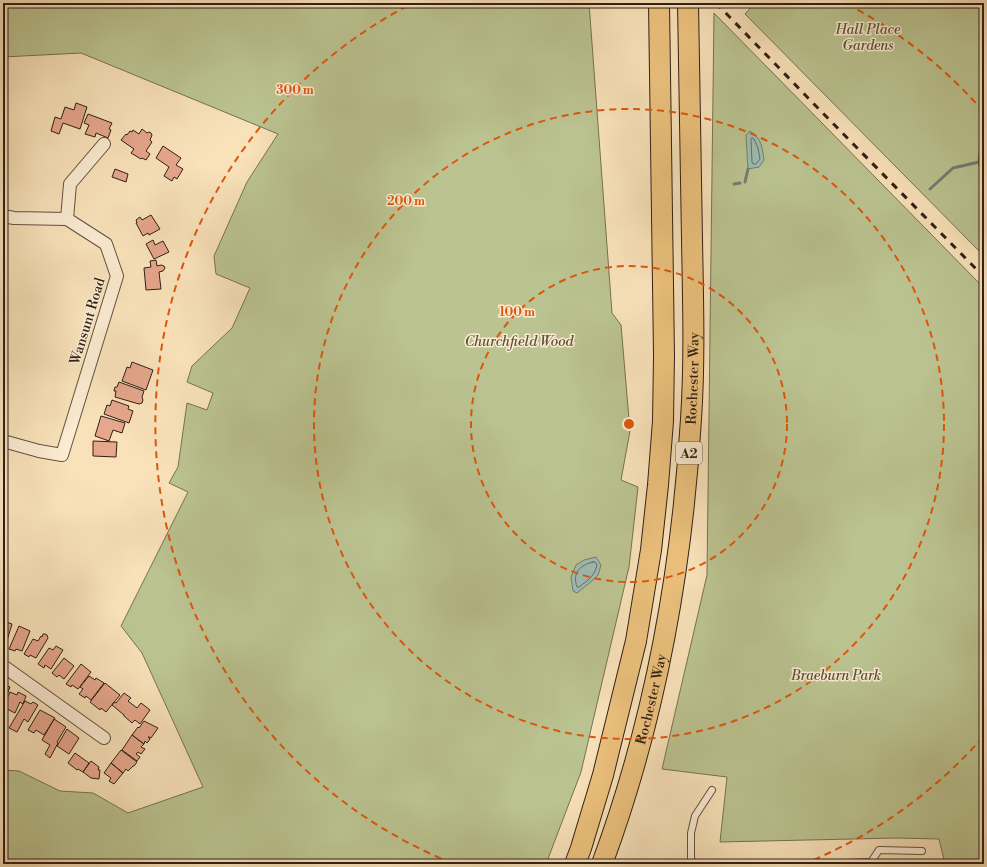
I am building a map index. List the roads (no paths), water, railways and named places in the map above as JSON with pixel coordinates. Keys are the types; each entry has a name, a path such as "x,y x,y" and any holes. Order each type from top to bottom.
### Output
{"highway":[{"name":"Rochester Way","path":"575,864 603,775 636,641 651,550 658,486 663,421 664,355 659,3"},
{"name":"Rochester Way","path":"602,864 610,844 632,774 651,702 666,630 678,560 686,488 694,346 688,3"}],"street":[{"path":"3,216 14,218 67,219 70,184 104,144"},
{"name":"Wansunt Road","path":"3,441 62,455 117,276 106,244 67,219"},
{"path":"3,667 104,738"}],"lane":[{"path":"693,864 690,858 691,833 695,816 712,790"},
{"path":"823,864 871,862 879,850 922,851"}],"water":[{"path":"750,131 759,140 762,147 764,160 759,167 748,169 746,135"},
{"path":"596,557 601,565 598,575 577,593 573,591 571,577 576,565 584,560"}],"waterway":[{"path":"984,115 979,162 984,180"},
{"path":"930,189 953,168 979,162"},
{"path":"745,182 748,169"},
{"path":"734,184 740,183"}],"railway":[{"path":"716,3 984,277"}],"park label":[{"name":"Hall Place Gardens","path":"868,38"},
{"name":"Churchfield Wood","path":"519,341"},
{"name":"Braeburn Park","path":"836,675"}]}
